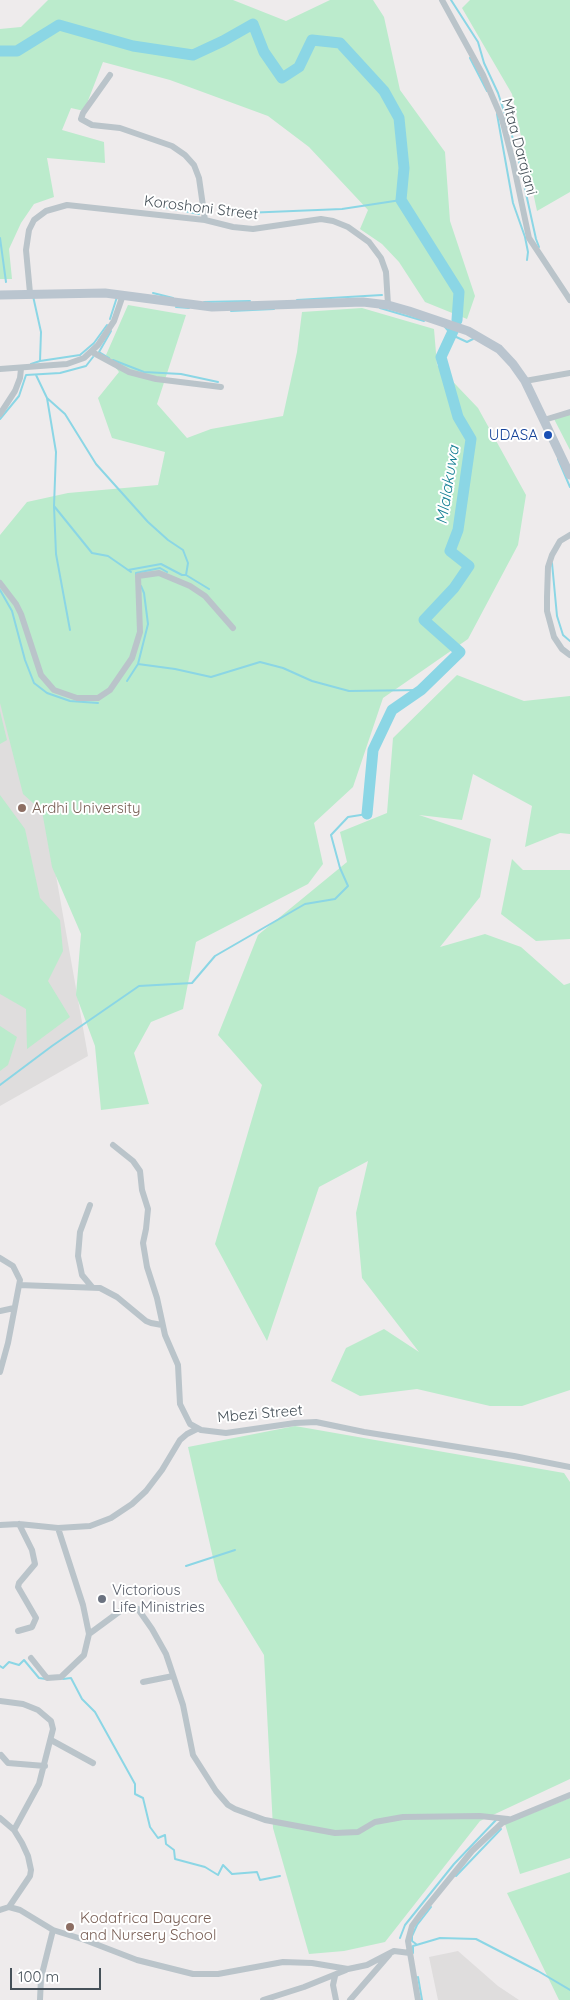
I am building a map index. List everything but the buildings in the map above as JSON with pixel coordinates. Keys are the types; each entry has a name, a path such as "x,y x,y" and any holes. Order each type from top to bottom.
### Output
{"street":[{"name":"Mtaa Darajani","path":"442,0 483,76 502,119 529,238 570,300"},
{"path":"110,75 83,113 81,119 92,125 120,128 172,146 185,154 194,165 199,178 205,220"},
{"name":"Koroshoni Street","path":"30,294 26,250 29,230 34,220 46,211 59,206 80,206 205,220 233,227 253,229 321,219 348,227 369,242 381,258 386,272 388,305"},
{"path":"0,295 87,292 122,294 204,306 258,306 342,301 388,305 443,322 468,331 500,349 513,364 525,381 570,475"},
{"path":"0,369 21,369 72,363 84,358 92,352 114,321 122,294"},
{"path":"92,352 129,372 156,379 221,387"},
{"path":"0,414 15,391 21,369"},
{"path":"525,381 570,373"},
{"path":"544,420 570,412"},
{"path":"570,535 560,541 552,554 548,567 547,597 547,611 554,637 562,649 570,655"},
{"path":"0,583 21,614 41,675 54,690 77,698 98,698 110,690 132,658 140,632 138,576 159,573 190,586 205,596 233,628"},
{"name":"Mbezi Street","path":"113,1145 132,1161 140,1171 142,1190 148,1209 143,1243 144,1252 162,1325 178,1366 180,1404 190,1424 197,1429 226,1433 295,1422 316,1422 570,1467"},
{"path":"90,1205 80,1232 78,1256 82,1275 92,1287"},
{"path":"0,1258 13,1266 20,1280 8,1344 0,1372"},
{"path":"20,1285 100,1288 109,1292 151,1324 162,1325"},
{"path":"0,1311 14,1308"},
{"path":"0,1526 19,1524 58,1528 90,1526 103,1522 132,1504 146,1491 162,1470 180,1440 197,1429"},
{"path":"18,1631 32,1628 36,1618 18,1587 35,1562 32,1550 19,1524"},
{"path":"31,1658 48,1678 60,1678 84,1655 89,1634 84,1610 58,1528"},
{"path":"89,1634 123,1609 138,1610 152,1629 166,1654 183,1705 193,1755 216,1791 228,1805 235,1809 265,1820 334,1833 358,1832 376,1822 403,1817 480,1816 508,1819"},
{"path":"143,1682 173,1676"},
{"path":"0,1702 23,1704 44,1714 52,1724 51,1740 44,1766 32,1799 14,1830"},
{"path":"51,1740 93,1763"},
{"path":"2,1755 8,1764 44,1766"},
{"path":"418,2000 408,1941 412,1926 440,1888 472,1851 508,1819 570,1795"},
{"path":"0,1818 14,1830 28,1856 31,1870 30,1876 9,1907"},
{"path":"1,1909 9,1907 20,1910 53,1930 137,1960 192,1974 218,1974 283,1962 312,1963 348,1969"},
{"path":"40,2000 41,1978 53,1930"},
{"path":"263,2000 335,1976 348,1969 367,1965 391,1952 398,1950 410,1953"},
{"path":"350,2000 391,1952"},
{"path":"335,1976 333,1985 336,2000"}],"shaded area":[{"name":"Ardhi University","path":"0,560 88,1056 0,1106"},
{"path":"458,1951 498,1986 519,2000 438,2000 429,1957"}],"green space":[{"path":"48,0 233,0 286,21 330,0 373,0 384,17 400,90 445,152 450,221 475,296 467,319 425,302 399,262 382,244 360,229 368,210 309,147 268,116 170,80 103,62 84,111 71,108 62,130 104,142 105,163 47,158 54,197 34,204 21,223 9,249 12,279 0,279 0,29 21,27"},
{"path":"470,0 570,0 570,192 537,211 512,94 462,8"},
{"path":"128,305 186,315 157,404 187,438 211,429 283,416 297,352 302,312 362,308 434,329 437,365 478,408 526,495 518,545 468,639 383,698 353,787 314,823 323,864 308,884 196,942 183,1009 151,1022 134,1053 149,1104 101,1110 95,1046 76,995 81,934 52,867 42,811 23,794 0,703 0,535 27,502 68,493 158,485 165,452 112,438 98,398 119,372 106,355"},
{"path":"570,412 570,450 553,417"},
{"path":"457,675 524,701 570,696 570,834 560,833 525,847 532,806 473,774 462,820 419,815 491,839 480,897 440,947 485,934 521,947 564,985 570,983 570,1390 522,1406 490,1406 417,1389 360,1396 331,1381 346,1348 384,1329 419,1352 362,1278 356,1213 368,1161 319,1187 267,1341 215,1244 262,1085 218,1035 258,935 347,862 340,832 387,813 393,738"},
{"path":"0,711 7,740 0,744"},
{"path":"0,795 25,829 40,898 60,920 63,951 48,981 70,1017 27,1049 26,1009 0,994"},
{"path":"512,859 523,870 570,870 570,939 536,941 501,914"},
{"path":"0,1026 17,1037 8,1065 0,1071"},
{"path":"295,1426 564,1473 570,1482 570,1779 480,1821 385,1942 344,1951 309,1954 273,1828 264,1655 218,1580 188,1447"},
{"path":"570,1798 570,1858 520,1874 505,1824"},
{"path":"570,1872 570,2000 559,2000 507,1893"}],"waterway":[{"path":"451,0 478,42 484,63 498,93 516,148 539,247"},
{"path":"0,51 17,51 59,25 133,46 193,55 253,24 264,52 282,78 299,67 312,40 340,43 384,91 399,118 404,168 401,200 459,292 457,320"},
{"path":"470,58 487,91"},
{"path":"497,114 513,203 525,237 528,252 527,260"},
{"path":"220,214 342,209 401,200"},
{"path":"154,205 199,214"},
{"path":"0,238 6,282"},
{"path":"153,293 173,298"},
{"path":"297,300 382,295"},
{"path":"33,296 41,332 40,361"},
{"path":"110,319 117,297"},
{"path":"204,302 250,301"},
{"path":"176,307 189,308"},
{"path":"380,308 424,321"},
{"path":"231,311 274,309"},
{"path":"31,364 80,355 94,343 107,325"},
{"path":"445,327 452,335 467,342 473,339"},
{"name":"Mlalakuwa","path":"367,814 373,750 392,710 421,690 460,652 424,620 454,588 469,566 450,551 458,530 471,439 458,417 441,357 454,329"},
{"path":"109,358 99,352 111,331"},
{"path":"0,419 19,396 26,375 60,373 86,366 93,357"},
{"path":"113,360 144,372 181,374 218,382"},
{"path":"36,375 47,398 56,452 54,506 56,554 70,630"},
{"path":"47,398 65,414 96,464 148,522 168,540 183,550 188,563 186,575"},
{"path":"558,459 570,487"},
{"path":"54,506 92,553 108,556 131,572"},
{"path":"552,563 557,616 563,635 570,641"},
{"path":"128,570 161,564 182,575 186,575 209,589"},
{"path":"136,575 136,573 160,568 167,572"},
{"path":"127,681 138,664 148,624 144,593 141,586"},
{"path":"0,590 12,611 25,660 34,683 47,693 70,701 98,703"},
{"path":"138,664 175,669 211,677 260,662 283,668 312,681 349,691 421,690"},
{"path":"0,1085 52,1046 139,986 192,983 215,956 305,904 335,899 348,886 340,868 331,835 348,817 367,814"},
{"path":"186,1566 235,1550"},
{"path":"0,1666 3,1668 9,1662 19,1665 24,1660 39,1678 46,1679"},
{"path":"63,1679 71,1678 82,1699 95,1712 135,1784 135,1794 143,1798 150,1827 158,1838 165,1835 166,1844 174,1850 175,1859 205,1867 218,1875 223,1865 232,1874 257,1872 260,1880 280,1876"},
{"path":"400,1938 405,1925 454,1864 496,1820"},
{"path":"456,1876 501,1829"},
{"path":"416,1944 412,1941 412,1936 417,1925 431,1907"},
{"path":"413,1953 413,1946 440,1938 476,1939 570,1990"},
{"path":"418,1977 422,2000"}],"place":[{"name":"UDASA","path":"548,435"},
{"name":"Ardhi University","path":"22,808"},
{"name":"Victorious Life Ministries","path":"102,1599"},
{"name":"Kodafrica Daycare and Nursery School","path":"70,1927"}]}
